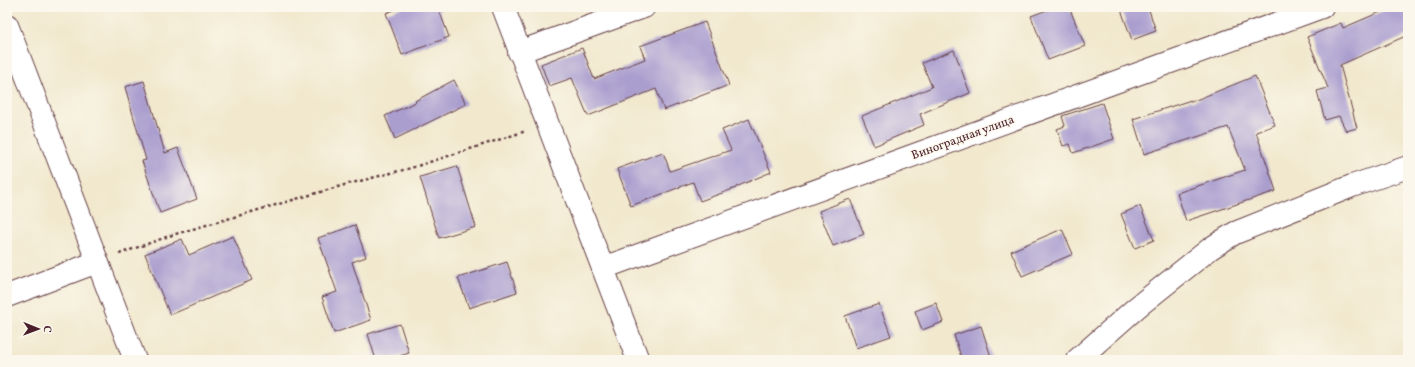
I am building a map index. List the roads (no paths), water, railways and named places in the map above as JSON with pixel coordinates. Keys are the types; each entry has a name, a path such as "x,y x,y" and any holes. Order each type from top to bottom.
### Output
{"street":[{"path":"503,7 638,360"},
{"path":"519,52 644,7"},
{"name":"Виноградная улица","path":"603,268 1322,7"},
{"path":"7,25 136,360"},
{"path":"1077,360 1136,308 1211,248 1235,233 1352,186 1408,167"},
{"path":"7,296 97,262"}]}
